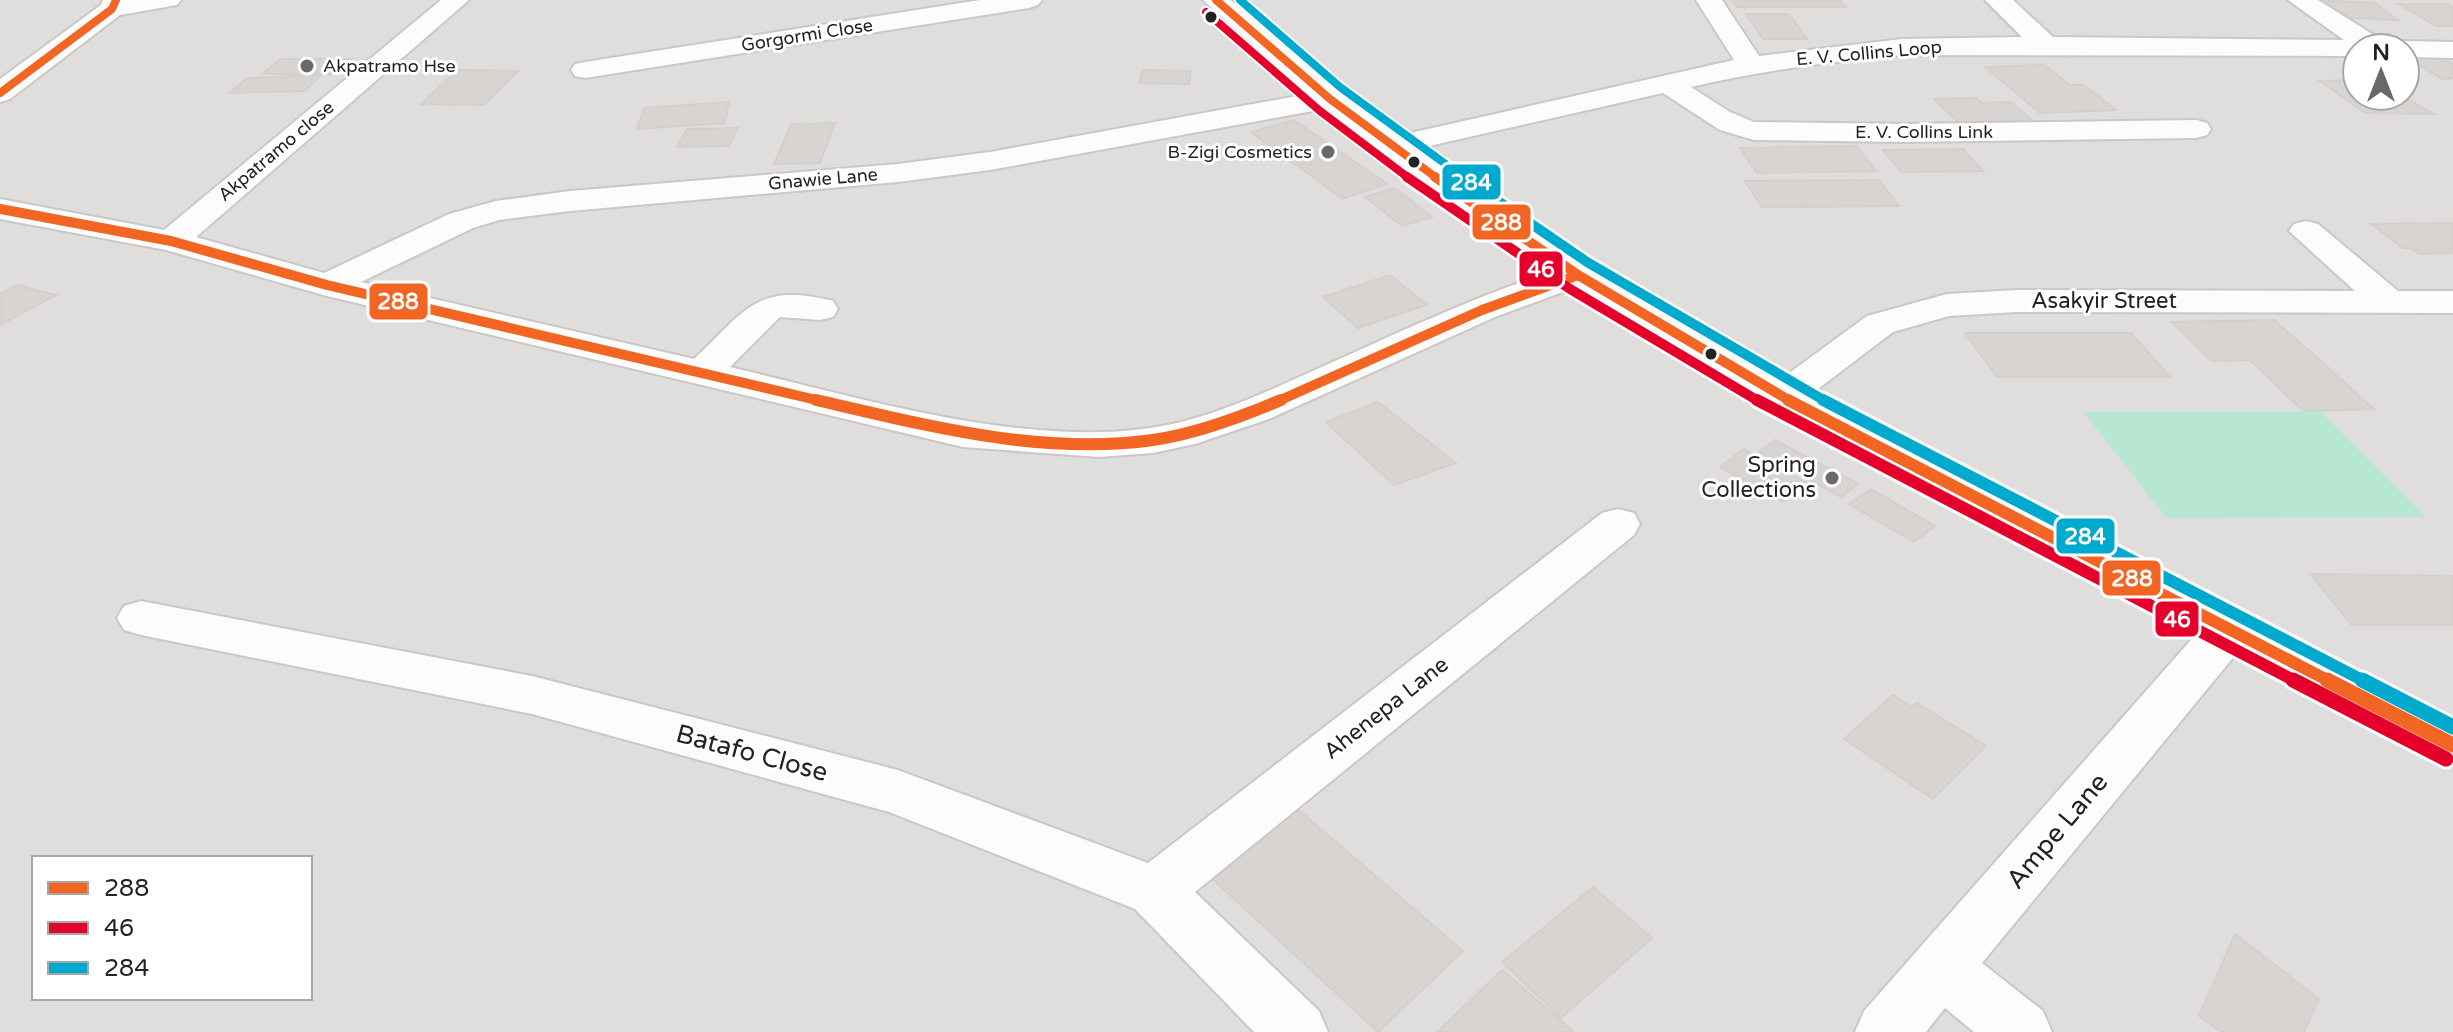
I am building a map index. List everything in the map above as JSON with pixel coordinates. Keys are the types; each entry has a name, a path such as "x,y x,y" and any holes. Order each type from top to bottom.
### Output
{"street":[{"path":"0,93 114,4 168,0"},
{"name":"Akpatramo close","path":"171,241 456,0"},
{"name":"Gorgormi Close","path":"585,70 1029,0"},
{"path":"1216,0 1330,99 1391,146 1578,275 1783,397 2453,745"},
{"path":"1709,0 1751,65"},
{"path":"1998,0 2046,45"},
{"path":"2301,0 2350,32"},
{"name":"E. V. Collins Loop","path":"1391,146 1751,65 1902,47 2341,48"},
{"path":"2421,49 2453,50"},
{"name":"E. V. Collins Link","path":"1666,83 1719,119 1736,128 1754,131 1904,133 2196,129"},
{"name":"Gnawie Lane","path":"327,285 461,221 496,211 570,201 944,167 1330,99"},
{"path":"0,209 171,241 327,285 963,434 1048,442 1121,442 1178,435 1240,418 1497,303 1578,275"},
{"path":"2306,231 2388,301"},
{"name":"Asakyir Street","path":"1783,397 1880,324 1947,305 2017,301 2453,302"},
{"path":"702,373 767,309 777,304 820,309"},
{"name":"Ahenepa Lane","path":"1155,891 1618,524"},
{"name":"Batafo Close","path":"141,618 532,695 898,792 1155,891 1297,1032"},
{"name":"Ampe Lane","path":"1886,1032 2228,630"},
{"path":"1942,967 2021,1032"}],"shaded area":[{"path":"0,0 2453,0 2453,1032 0,1032"}],"green space":[{"path":"2084,412 2321,412 2426,517 2166,518"}],"building":[{"path":"1731,0 1840,0 1846,7 1737,7"},
{"path":"2313,0 2375,3 2398,20 2335,17"},
{"path":"2399,4 2447,4 2453,7 2453,26 2436,26"},
{"path":"1746,14 1789,14 1807,39 1763,39"},
{"path":"2421,57 2440,57 2453,64 2453,78 2442,79 2421,66"},
{"name":"Akpatramo Hse","path":"281,59 351,59 334,74 262,74"},
{"path":"2044,65 2070,85 2084,85 2116,110 2040,113 1985,67"},
{"path":"458,70 518,71 484,105 421,104"},
{"path":"1142,70 1191,71 1189,84 1139,83"},
{"path":"321,75 305,91 230,93 247,78"},
{"path":"2341,80 2341,96 2320,81"},
{"path":"1976,98 1981,103 2011,102 2036,124 1962,126 1934,99"},
{"path":"729,102 725,123 637,129 644,108"},
{"path":"2421,107 2433,114 2365,113 2421,112"},
{"path":"1294,120 1387,184 1342,199 1301,168 1311,165 1297,166 1274,149 1286,146 1272,148 1251,132"},
{"path":"835,123 820,163 774,164 791,124"},
{"path":"738,128 729,146 677,147 687,129"},
{"path":"1857,146 1876,171 1757,173 1740,148"},
{"path":"1963,149 1983,171 1901,172 1883,150"},
{"path":"1879,180 1899,206 1762,207 1745,181"},
{"path":"1395,188 1432,217 1402,226 1365,197"},
{"path":"2453,223 2453,253 2419,254 2412,248 2403,248 2371,224"},
{"path":"1390,275 1427,305 1358,328 1323,297"},
{"path":"17,285 56,295 0,325 0,294"},
{"path":"2274,320 2374,409 2303,411 2250,360 2211,361 2172,322"},
{"path":"1965,333 2131,333 2170,377 1997,377"},
{"path":"1378,402 1456,463 1394,485 1326,422"},
{"path":"1775,440 1858,484 1841,497 1759,452"},
{"path":"1744,449 1807,483 1783,502 1720,467"},
{"path":"1871,489 1935,526 1914,542 1849,504"},
{"path":"2310,574 2453,576 2453,625 2352,625"},
{"path":"1893,695 1912,707 1917,703 1986,746 1933,799 1844,739"},
{"path":"1293,805 1463,951 1378,1032 1206,873"},
{"path":"1593,887 1652,938 1561,1018 1502,962"},
{"path":"2235,934 2319,999 2304,1032 2221,1032 2199,1016"},
{"path":"1502,970 1574,1032 1437,1032"}],"transit line":[{"name":"288","path":"0,93 112,9 116,0"},
{"name":"288","path":"1216,0 1330,99 1391,146 1578,275 1783,397 2453,745"},
{"name":"284","path":"1240,0 1340,87 1400,133 1587,262 1791,383 2453,727"},
{"name":"46","path":"1206,12 1320,111 1381,159 1570,289 1776,411 2446,759"},
{"name":"288","path":"0,209 171,241 327,285 963,434 1072,443 1153,440 1218,424 1273,403 1482,310 1578,275"}],"place":[{"name":"Akpatramo Hse","path":"307,66"},
{"name":"B-Zigi Cosmetics","path":"1328,152"},
{"name":"Spring Collections","path":"1832,478"}]}
